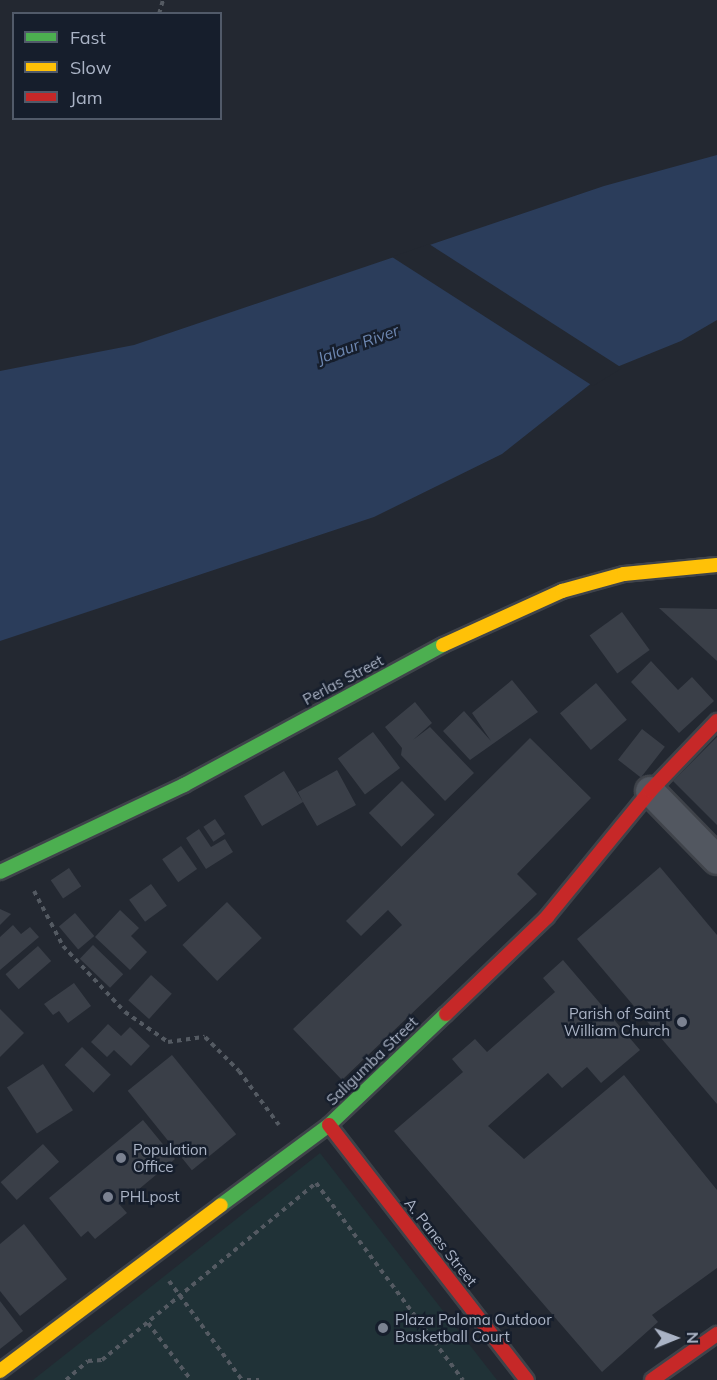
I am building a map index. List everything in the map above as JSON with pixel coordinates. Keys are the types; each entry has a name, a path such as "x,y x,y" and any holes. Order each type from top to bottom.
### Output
{"street":[{"name":"Perlas Street","path":"0,872 184,785 451,641 562,591 624,574 717,565"},
{"name":"Saligumba Street","path":"0,1371 153,1260 329,1125 547,917 650,791 717,722"},
{"path":"650,791 717,860"},
{"name":"A. Panes Street","path":"329,1125 527,1380"},
{"path":"652,1380 717,1334"}],"path":[{"path":"15,865 51,916 63,946 89,976 125,1012 168,1042 205,1036 239,1071 297,1149"},
{"path":"66,1380 88,1361 102,1360 316,1183 462,1380"},
{"path":"153,1260 242,1380"},
{"path":"148,1322 191,1380"},
{"path":"247,1380 259,1380"}],"shaded area":[{"path":"320,1153 497,1380 33,1380"}],"water":[{"name":"Jalaur River","path":"717,155 717,320 681,341 607,371 502,454 374,517 0,641 0,371 134,345 604,186"}],"pier":[{"path":"429,244 622,368 593,386 392,257"}],"building":[{"path":"659,608 717,609 717,661"},
{"path":"622,612 650,650 617,674 590,636"},
{"path":"651,661 678,690 692,677 714,701 679,733 631,682"},
{"path":"512,680 538,712 470,760 443,731 464,711 491,741 472,713"},
{"path":"596,683 627,720 591,750 560,713"},
{"path":"415,702 432,723 413,740 430,727 474,773 445,801 401,755 402,748 385,727"},
{"path":"642,729 665,747 641,778 618,760"},
{"path":"373,732 400,768 365,794 338,758"},
{"path":"717,737 717,825 673,781"},
{"path":"530,738 591,798 517,874 537,894 342,1080 293,1029 402,925 388,910 361,936 346,921"},
{"path":"337,770 356,805 317,826 298,792"},
{"path":"284,771 303,802 262,826 244,796"},
{"path":"402,781 435,815 402,847 369,813"},
{"path":"215,819 225,834 213,842 203,827"},
{"path":"199,829 211,847 225,839 233,852 206,869 186,838"},
{"path":"181,846 197,869 178,882 162,859"},
{"name":"Parish of Saint William Church","path":"660,867 717,935 717,1104 577,939"},
{"path":"69,868 81,886 63,899 51,880"},
{"path":"151,884 167,906 145,922 129,900"},
{"path":"227,902 262,938 217,981 182,945"},
{"path":"0,909 11,914 0,925"},
{"path":"120,910 139,928 131,936 147,952 130,970 95,937"},
{"path":"75,913 94,936 78,949 59,926"},
{"path":"13,925 21,934 30,927 39,937 0,970 0,937"},
{"path":"93,945 123,974 110,988 80,959"},
{"path":"38,946 51,961 19,989 6,974"},
{"path":"563,960 640,1050 601,1083 587,1067 562,1088 548,1073 488,1126 524,1159 624,1075 717,1190 717,1268 652,1315 658,1322 602,1372 394,1131 463,1072 452,1059 475,1039 487,1052 555,992 543,978"},
{"path":"151,975 172,994 149,1019 128,1000"},
{"path":"74,983 91,1006 68,1023 59,1011 53,1015 44,1004"},
{"path":"0,1009 24,1033 0,1057"},
{"path":"108,1024 121,1036 130,1027 150,1046 131,1066 114,1050 107,1057 91,1042"},
{"path":"82,1047 111,1075 93,1093 65,1065"},
{"path":"172,1055 236,1134 192,1170 128,1091"},
{"path":"43,1064 73,1110 37,1134 7,1087"},
{"path":"143,1120 175,1159 120,1205 127,1213 95,1239 88,1231 81,1237 49,1198"},
{"path":"43,1144 59,1162 17,1200 1,1182"},
{"path":"24,1224 67,1279 20,1316 0,1291 0,1244"},
{"path":"0,1301 23,1331 0,1349"}],"traffic: fast":[{"path":"0,872 184,785 443,645"},
{"path":"221,1205 329,1125 446,1014"}],"traffic: slow":[{"path":"443,645 562,591 624,574 717,565"},
{"path":"0,1371 221,1205"}],"traffic: jam":[{"path":"446,1014 547,917 650,791 717,721"},
{"path":"329,1125 527,1380"},
{"path":"652,1380 717,1334"}],"place":[{"name":"Parish of Saint William Church","path":"682,1022"},
{"name":"Population Office","path":"121,1158"},
{"name":"PHLpost","path":"108,1197"},
{"name":"Plaza Paloma Outdoor Basketball Court","path":"383,1328"}]}
